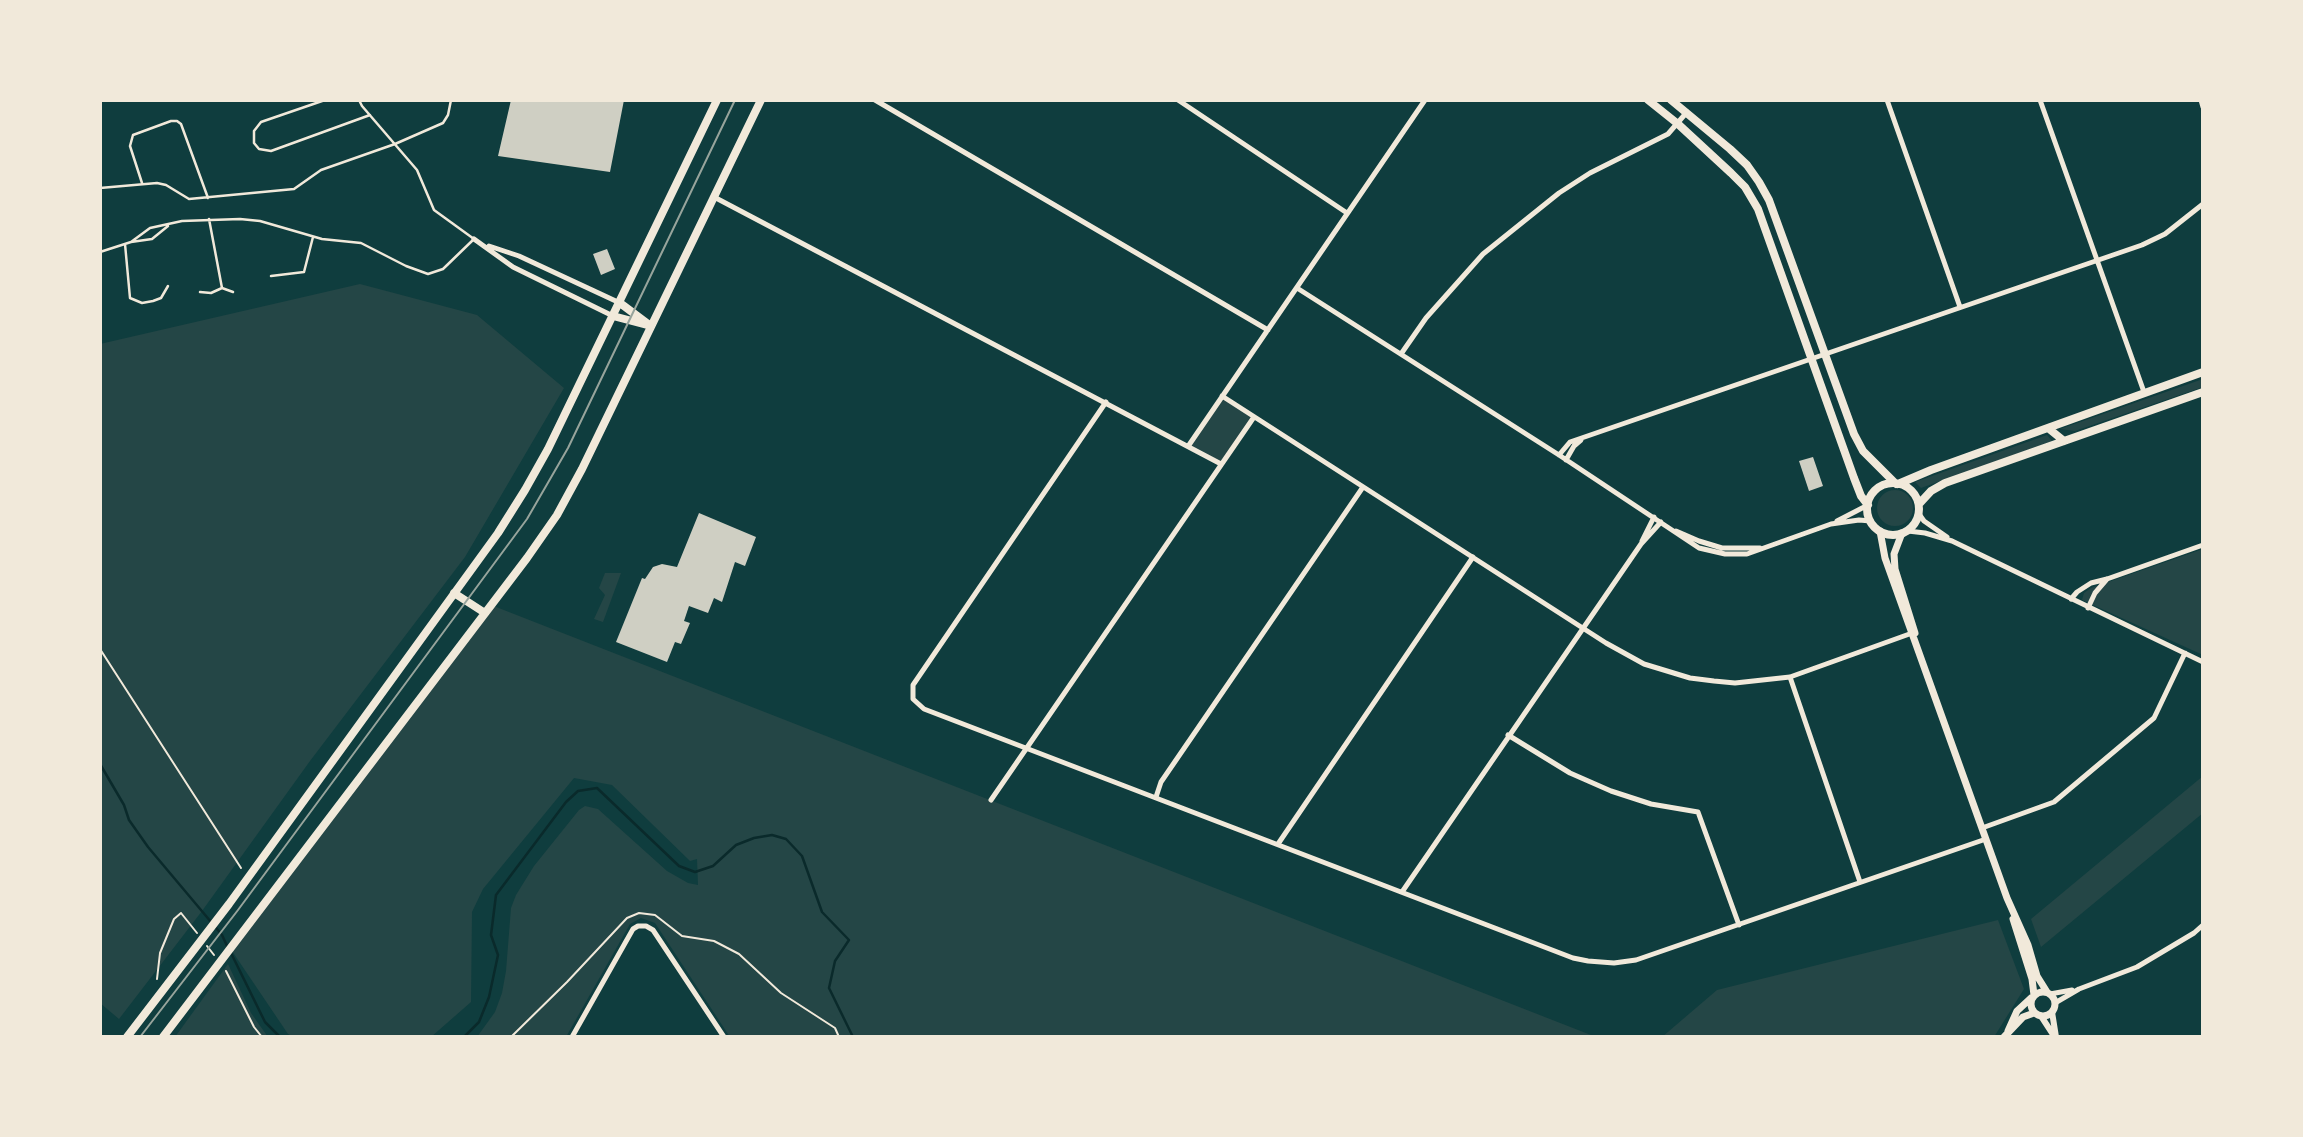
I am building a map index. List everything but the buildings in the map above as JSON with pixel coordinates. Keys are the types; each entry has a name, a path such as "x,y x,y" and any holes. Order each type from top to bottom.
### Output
{"main road":[{"path":"127,1037 201,945 498,533 548,449 717,100"},
{"path":"163,1037 557,515 582,469 761,100"},
{"path":"1648,100 1678,124 1745,187 1758,209 1861,496 1868,505 1871,521 1880,531 1891,535 1905,532"},
{"path":"1671,100 1747,165 1759,182 1769,200 1853,432 1863,451 1897,484 1912,491 1919,504 1915,523 1905,532 1894,554 1895,569 1916,642 2007,898 2032,979 2031,1006 2038,1014"},
{"path":"620,303 651,326"},
{"path":"613,316 651,326"},
{"path":"1868,505 1876,490 1885,485 1897,484 2203,372"},
{"path":"1919,504 1931,491 1945,483 2203,392"},
{"path":"2048,428 2064,441"},
{"path":"1840,436 1853,432"},
{"path":"1880,531 1885,558 1914,633"},
{"path":"454,593 485,613"},
{"path":"2006,1034 2023,1017 2052,1012 2055,1003 2037,976 2028,945 2007,898"},
{"path":"2006,1034 2017,1011 2033,996 2040,992 2048,993"}],"street":[{"path":"875,100 1268,330"},
{"path":"1178,100 1347,214"},
{"path":"1189,445 1425,100"},
{"path":"1887,100 1960,307"},
{"path":"2040,100 2144,392"},
{"path":"2201,100 2203,107"},
{"path":"1401,354 1454,284 1483,254 1534,211 1590,173 1668,134 1687,112"},
{"path":"714,197 1221,464"},
{"path":"1559,455 1565,445 2142,245 2165,234 2203,204"},
{"path":"474,239 513,267 613,316"},
{"path":"482,244 519,256 620,303"},
{"path":"1297,288 1559,455 1654,517 1684,540 1712,552 1747,554 1831,524 1868,505"},
{"path":"1222,396 1583,629 1644,664 1690,678 1735,682 1790,677 1914,633"},
{"path":"1106,402 913,685 913,699 924,709 1573,958 1588,961 1636,960 1986,839"},
{"path":"991,800 1254,416"},
{"path":"1566,460 1581,440"},
{"path":"1156,797 1161,782 1363,487"},
{"path":"1919,514 1924,521 1952,541"},
{"path":"1641,544 1654,517"},
{"path":"1831,524 1871,521"},
{"path":"1402,892 1641,544 1661,522"},
{"path":"1905,532 1927,533 1952,541 2203,662"},
{"path":"2071,599 2091,583 2203,545"},
{"path":"1278,844 1473,557"},
{"path":"2088,608 2095,593 2107,579"},
{"path":"1982,828 2054,802 2154,718 2185,653"},
{"path":"1790,677 1860,882"},
{"path":"1508,735 1570,773 1611,792 1651,804 1698,812 1739,925"},
{"path":"2055,1003 2079,989 2137,967 2203,925"},
{"path":"572,1037 633,929 638,926 653,930 721,1036"},
{"path":"2048,993 2079,989"},
{"path":"2052,1012 2055,1037"},
{"path":"2038,1014 2055,1037"}],"lane":[{"path":"325,100 261,122 254,131 254,143 259,149 271,151 370,116"},
{"path":"131,242 150,228 171,224 209,219 260,221 313,237 360,243 406,267 428,274 443,269 474,239 434,210 417,170 359,100"},
{"path":"100,188 142,183 166,185 189,199 294,189 321,170 395,144 443,123 451,100"},
{"path":"142,183 130,146 133,135 177,121 181,124 208,198"},
{"path":"209,219 222,288"},
{"path":"100,252 131,242 152,239 171,224"},
{"path":"271,276 304,272 313,237"},
{"path":"125,244 130,298 142,303 153,301 161,298 168,286"},
{"path":"200,292 211,293 222,288 233,292"}],"path":[{"path":"100,649 241,868"},
{"path":"157,979 160,953 174,919 181,912 197,933"},
{"path":"201,945 228,973 254,1027 262,1037"}],"shaded area":[{"path":"360,284 477,315 564,388 465,557 119,1019 100,1003 100,344"},
{"path":"2203,379 2203,387 2075,431 2060,429"},
{"path":"1222,396 1254,417 1221,464 1189,445"},
{"path":"2047,435 2052,441 1921,488 1915,482"},
{"path":"1895,490 1908,495 1913,508 1908,521 1895,526 1882,521 1877,508 1882,495"},
{"path":"2203,549 2203,655 2082,600 2084,593 2091,588"},
{"path":"605,573 621,573 603,622 594,619 605,595 599,588"},
{"path":"491,605 1596,1037 730,1037 655,923 641,918 630,924 566,1037 477,1037 495,1012 502,993 511,908 516,895 534,866 579,810 585,806 598,809 667,871 688,883 698,885 697,859 690,861 612,785 574,778 483,889 472,912 471,1002 431,1037 294,1037 288,1034 232,951"},
{"path":"2203,776 2203,813 2041,947 2031,919"},
{"path":"1998,920 2024,989 1994,1037 1662,1037 1717,990"},
{"path":"228,964 251,1013 268,1037 175,1037"}],"waterway":[{"path":"100,764 124,805 129,820 148,847 222,935 228,948"},
{"path":"464,1037 479,1022 489,997 498,955 491,935 496,895 566,802 578,791 597,788 679,866 695,872 713,866 736,845 754,838 772,835 786,839 802,856 822,912 849,940 835,961 829,988 853,1037"},
{"path":"231,953 265,1022 280,1037"}],"tram line":[{"path":"140,1037 238,910 527,519 568,448 735,100"}]}
